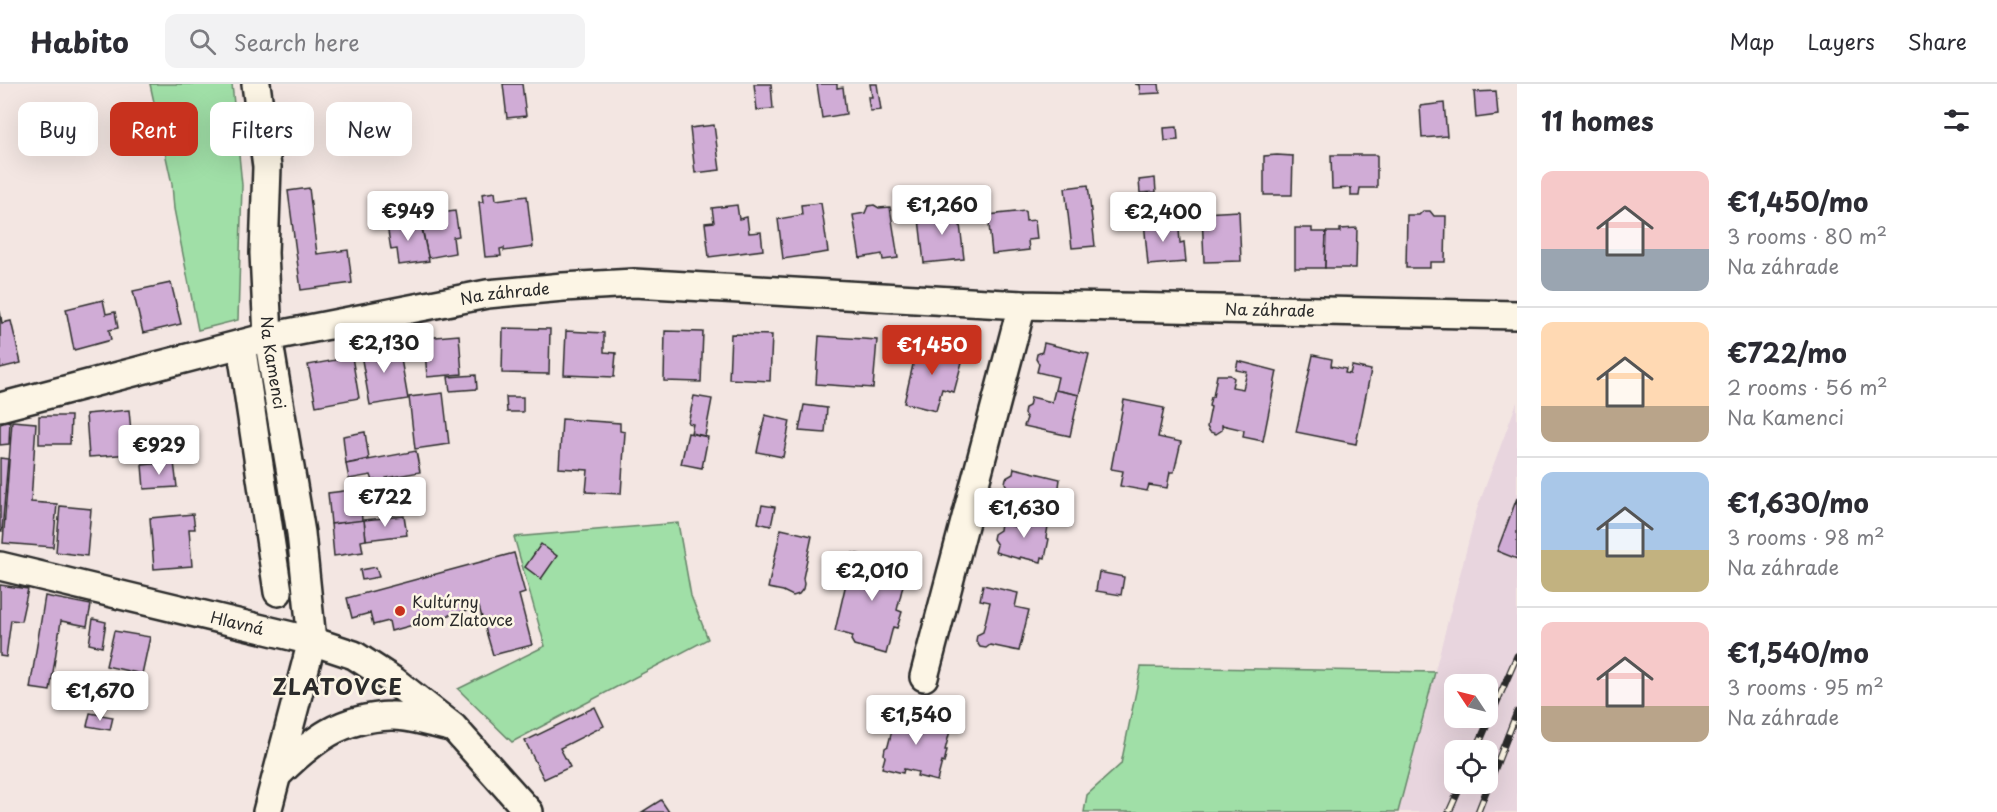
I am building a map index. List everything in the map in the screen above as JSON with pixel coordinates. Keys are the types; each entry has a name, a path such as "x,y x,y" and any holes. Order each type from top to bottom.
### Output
{"street":[{"name":"Na Kamenci","path":"256,84 267,167 264,254 268,337 301,533 312,641"},
{"name":"Na záhrade","path":"0,407 268,337 487,294 563,287 634,283 1022,305 1517,315"},
{"path":"924,677 1022,305"},
{"path":"241,345 278,592"},
{"name":"Hlavná","path":"0,566 312,641 354,655 394,681 453,727 529,812"},
{"path":"267,812 312,641"},
{"path":"278,774 308,745 349,722 392,715 453,727"}],"shaded area":[{"path":"1517,402 1517,812 1398,812 1477,509"}],"green space":[{"path":"150,84 232,84 234,102 210,102 210,156 239,156 242,185 238,320 198,330 174,209 172,184 166,156 198,156 198,102 154,102"},
{"path":"678,523 691,596 708,639 512,742 458,689 545,646 514,537"},
{"path":"1141,667 1435,672 1398,812 1084,812 1087,795 1121,764"}],"building":[{"path":"503,84 522,84 526,116 507,118"},
{"path":"754,84 771,84 773,109 757,110"},
{"path":"817,84 837,84 837,88 843,87 846,114 822,118"},
{"path":"870,84 877,84 881,110 870,111 868,97 872,97"},
{"path":"1135,84 1159,84 1160,93 1140,94 1139,85"},
{"path":"1496,91 1498,115 1476,118 1474,92"},
{"path":"1444,103 1447,136 1422,138 1420,106"},
{"path":"714,125 720,170 695,173 690,128"},
{"path":"1177,127 1178,140 1165,141 1164,128"},
{"path":"1331,155 1377,155 1377,188 1360,188 1359,196 1351,196 1351,188 1332,189"},
{"path":"1264,156 1293,156 1292,195 1264,195"},
{"path":"1155,178 1156,192 1140,193 1139,180"},
{"path":"1088,185 1095,246 1072,248 1065,188"},
{"path":"309,188 317,254 348,250 352,283 301,290 288,191"},
{"path":"495,192 496,200 527,196 533,247 504,251 504,248 500,249 501,256 485,257 479,202 483,202 482,194"},
{"path":"821,203 828,252 783,259 778,219 802,215 801,205"},
{"path":"737,205 739,219 747,217 749,233 761,232 763,250 709,257 705,223 714,222 712,208"},
{"path":"874,205 879,208 890,207 898,258 883,260 882,254 860,258 853,215 865,213 868,206"},
{"path":"958,207 964,259 924,263 919,219 928,218 927,211"},
{"path":"455,211 459,236 453,237 455,253 428,258 420,216"},
{"path":"1025,211 1026,221 1035,220 1037,239 1028,240 1029,250 992,254 988,215"},
{"path":"1239,211 1241,261 1204,262 1202,213"},
{"path":"1423,211 1430,211 1434,216 1446,216 1445,262 1430,262 1430,268 1406,268 1407,215 1419,215"},
{"path":"1171,218 1172,229 1179,229 1180,243 1184,242 1186,262 1148,265 1144,221"},
{"path":"420,220 429,261 399,265 397,249 391,250 387,225"},
{"path":"1295,228 1312,228 1312,232 1326,232 1325,268 1295,268"},
{"path":"1357,228 1356,268 1325,268 1326,232"},
{"path":"171,283 181,324 143,333 133,291"},
{"path":"103,300 106,314 115,312 118,328 109,330 111,340 74,350 66,309"},
{"path":"0,311 2,323 11,321 21,363 0,368"},
{"path":"503,328 550,329 549,374 502,373"},
{"path":"566,331 604,333 604,352 616,353 614,377 564,375"},
{"path":"665,331 703,332 701,382 664,381"},
{"path":"731,334 772,335 770,381 729,379"},
{"path":"459,335 462,374 427,377 424,338"},
{"path":"819,336 877,340 873,388 816,384"},
{"path":"936,340 944,342 947,352 959,355 957,361 962,362 954,392 942,389 936,411 904,403 916,352 928,355 931,345"},
{"path":"398,342 408,399 370,405 360,349"},
{"path":"1044,343 1089,354 1079,395 1055,390 1058,377 1037,372 1039,364 1036,359 1037,354 1042,352"},
{"path":"1313,355 1332,359 1331,366 1346,369 1345,373 1350,374 1352,366 1371,370 1356,444 1296,432"},
{"path":"352,357 359,398 316,406 308,365"},
{"path":"1238,361 1277,371 1263,441 1243,437 1244,430 1222,425 1222,430 1216,434 1210,432 1207,427 1211,407 1209,406 1217,375 1230,375 1234,378 1232,387 1243,389 1247,372 1236,370"},
{"path":"476,375 477,389 450,391 448,377"},
{"path":"1055,390 1079,395 1070,436 1024,426 1027,418 1024,414 1025,408 1029,406 1031,397 1052,402"},
{"path":"443,393 449,444 415,449 409,397"},
{"path":"694,396 712,399 705,436 691,433 693,424 688,423"},
{"path":"506,397 523,397 523,412 507,412"},
{"path":"1124,400 1164,408 1158,437 1181,442 1174,472 1170,472 1167,488 1149,485 1147,491 1120,486 1123,471 1111,469"},
{"path":"804,405 827,408 825,433 799,431"},
{"path":"129,410 133,454 89,457 86,414"},
{"path":"765,415 790,421 783,457 757,452"},
{"path":"39,416 71,416 70,444 39,444"},
{"path":"562,419 620,423 620,431 625,432 621,494 586,492 588,470 559,468"},
{"path":"10,421 9,444 0,445 0,424"},
{"path":"12,421 36,423 31,502 57,504 53,547 3,543"},
{"path":"365,432 369,459 346,464 343,436"},
{"path":"688,433 708,437 702,468 681,464"},
{"path":"416,451 420,472 386,478 387,488 377,490 375,480 373,481 371,475 349,479 346,464"},
{"path":"0,458 8,459 2,531 0,531"},
{"path":"174,462 177,487 144,489 142,465"},
{"path":"1014,468 1060,479 1057,502 1055,502 1051,520 1026,514 1029,501 1008,496 1006,478 1013,474"},
{"path":"352,490 354,506 361,505 362,521 331,524 328,493"},
{"path":"396,490 399,514 382,516 379,492"},
{"path":"1517,498 1517,559 1497,551"},
{"path":"762,505 775,507 771,526 758,523"},
{"path":"60,506 91,509 87,556 56,552"},
{"path":"193,514 195,529 189,529 192,566 154,569 150,518"},
{"path":"1025,514 1049,520 1046,538 1049,539 1045,558 1042,557 1041,562 995,552 997,545 993,539 994,534 1000,530 1001,523 1021,528"},
{"path":"404,516 407,535 366,540 364,520"},
{"path":"364,520 366,540 361,541 363,552 334,556 331,524"},
{"path":"781,529 812,536 803,578 803,589 799,594 793,596 768,588"},
{"path":"541,544 557,556 541,579 525,567"},
{"path":"514,553 525,593 519,595 532,645 493,655 479,607 391,631 389,621 373,625 370,613 352,618 347,598"},
{"path":"853,553 908,565 897,610 902,612 897,628 893,627 886,654 854,645 851,640 853,636 835,631"},
{"path":"376,567 379,577 362,580 360,570"},
{"path":"1099,572 1124,577 1121,595 1096,591"},
{"path":"0,585 28,589 21,621 11,620 6,657 0,656"},
{"path":"983,585 1018,593 1015,607 1029,610 1019,651 990,645 986,648 980,647 976,641 977,635 983,632 990,602 980,600"},
{"path":"45,596 91,605 87,626 61,621 50,691 30,688"},
{"path":"93,619 106,622 102,647 89,644"},
{"path":"114,631 150,637 142,674 106,666"},
{"path":"898,706 920,711 917,725 927,728 929,721 941,724 940,728 950,731 944,763 942,762 937,781 917,776 918,772 904,769 903,773 882,768 885,748 888,746"},
{"path":"595,707 604,726 560,748 570,767 544,779 525,741"},
{"path":"90,713 113,717 110,730 87,726"},
{"path":"661,800 669,812 642,812"}],"railway":[{"path":"1480,740 1517,656"},
{"path":"1478,812 1517,712"},
{"path":"1449,812 1457,794"}],"place":[{"name":"Kultúrny dom Zlatovce","path":"400,611"}],"district":[{"name":"ZLATOVCE","path":"338,687"}]}
